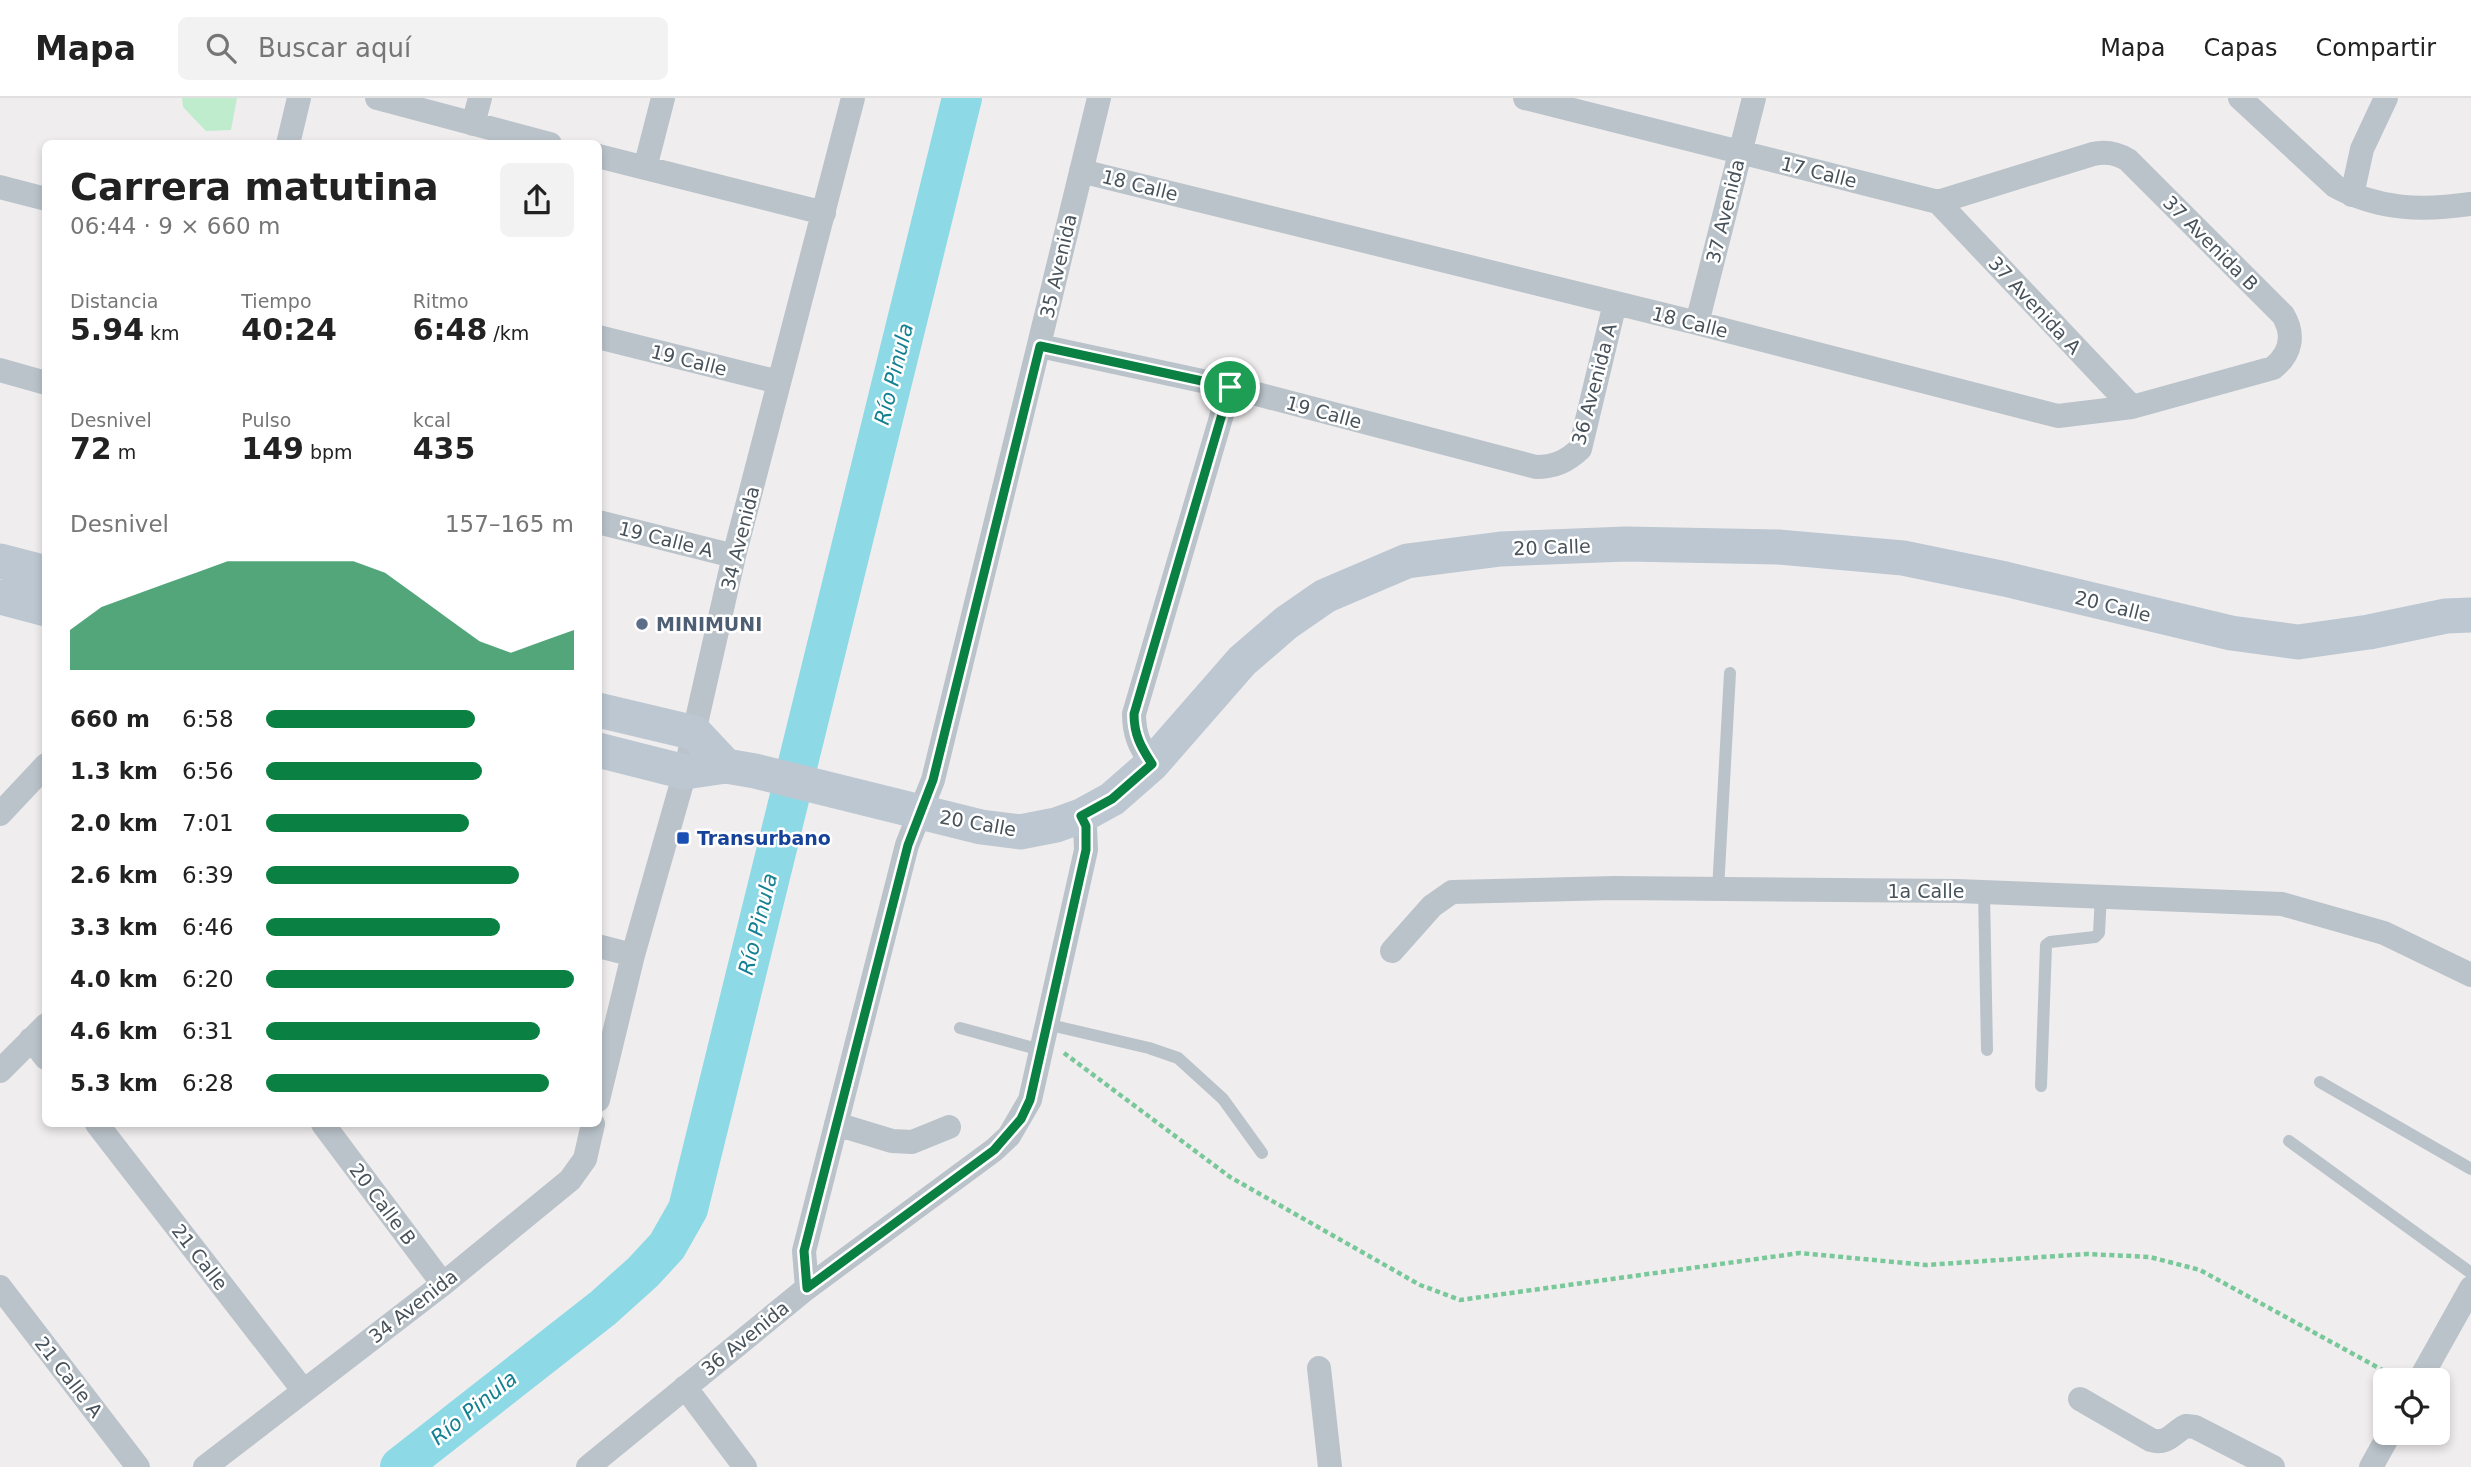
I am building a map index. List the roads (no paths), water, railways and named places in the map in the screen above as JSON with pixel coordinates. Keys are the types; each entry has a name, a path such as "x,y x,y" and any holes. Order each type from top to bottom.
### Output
{"main road":[{"name":"20 Calle","path":"602,751 685,772 740,768 981,827 1020,832 1056,825 1081,816 1112,799 1152,764 1242,661 1286,623 1325,596 1407,561 1501,549 1626,544 1779,547 1903,558 2005,579 2231,633 2298,642 2369,632 2446,616 2471,615"},
{"path":"0,561 42,572"},
{"path":"0,597 42,608"},
{"path":"602,711 695,733 740,768"}],"street":[{"path":"289,140 299,98"},
{"path":"377,98 535,140"},
{"path":"473,124 480,98"},
{"path":"645,168 663,98"},
{"name":"34 Avenida","path":"602,1083 633,955 695,733 734,555 853,98"},
{"name":"35 Avenida","path":"807,1288 804,1251 908,845 933,780 1099,98"},
{"name":"17 Calle","path":"1525,98 1938,202"},
{"name":"37 Avenida","path":"1697,323 1754,98"},
{"path":"2240,98 2335,186 2352,195 2395,208 2434,210 2471,204"},
{"path":"2352,195 2362,149 2386,98"},
{"name":"37 Avenida B","path":"1938,202 2092,154 2111,152 2128,160 2283,315 2290,331 2289,348"},
{"path":"602,157 824,213"},
{"name":"18 Calle","path":"1081,171 1697,323 2058,416 2132,407 2273,368 2289,348"},
{"path":"0,187 42,198"},
{"name":"37 Avenida A","path":"1938,202 2132,407"},
{"name":"36 Avenida A","path":"1565,461 1580,449 1615,303"},
{"name":"19 Calle","path":"602,338 779,382"},
{"name":"19 Calle","path":"1040,346 1230,387 1536,467 1565,461"},
{"path":"0,370 42,382"},
{"path":"1152,764 1140,747 1134,731 1134,714 1230,387"},
{"name":"19 Calle A","path":"602,523 734,555"},
{"path":"0,814 42,769"},
{"name":"36 Avenida","path":"588,1467 807,1288 994,1150 1009,1136 1030,1100 1086,850 1086,826 1081,816"},
{"name":"1a Calle","path":"1392,951 1432,906 1451,892 1614,888 1984,892 2282,904 2384,933 2471,975"},
{"path":"602,947 633,955"},
{"path":"0,1071 41,1040"},
{"path":"836,1124 892,1141 912,1142 949,1127"},
{"name":"21 Calle","path":"99,1127 303,1390"},
{"name":"34 Avenida","path":"205,1467 443,1284 570,1180 585,1158 592,1127"},
{"name":"20 Calle B","path":"337,1129 443,1284"},
{"name":"21 Calle A","path":"0,1287 138,1467"},
{"path":"2426,1368 2471,1287"},
{"path":"1319,1368 1330,1467"},
{"path":"685,1387 745,1467"},
{"path":"2080,1399 2151,1440 2161,1443 2186,1426 2195,1427 2273,1467"},
{"path":"2371,1467 2383,1445"}],"lane":[{"path":"1718,890 1730,673"},
{"path":"1984,892 1987,1050"},
{"path":"2041,1086 2046,945 2050,942 2095,937 2099,933 2101,895"},
{"path":"960,1028 1149,1048 1178,1058 1223,1099 1262,1153"},
{"path":"2320,1082 2471,1168"},
{"path":"2289,1141 2471,1273"}],"waterway":[{"name":"Río Pinula","path":"400,1467 603,1308 667,1246 688,1209 962,98"}],"place":[{"name":"MINIMUNI","path":"642,624"},
{"name":"Transurbano","path":"683,838"}]}
